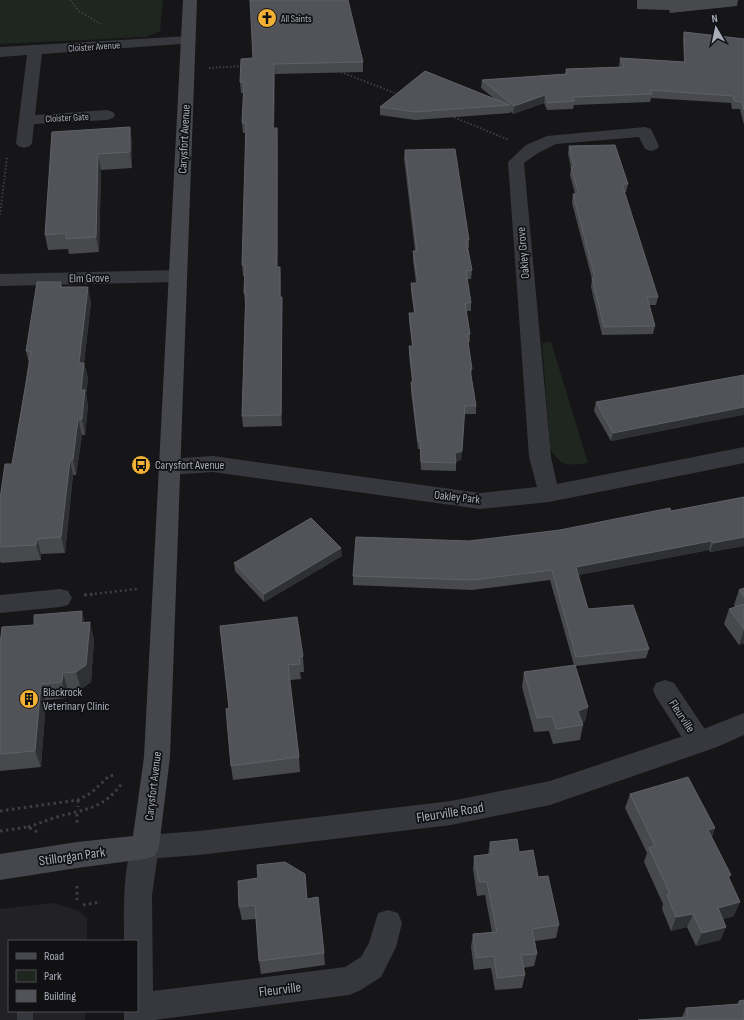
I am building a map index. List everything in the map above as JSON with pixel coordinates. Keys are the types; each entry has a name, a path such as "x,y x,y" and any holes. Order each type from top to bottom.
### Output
{"main road":[{"name":"Carysfort Avenue","path":"145,847 156,774 190,0"},
{"name":"Stillorgan Park","path":"0,867 77,855 145,847"}],"street":[{"name":"Cloister Avenue","path":"0,52 189,40"},
{"name":"Cloister Gate","path":"24,142 35,50"},
{"name":"Cloister Gate","path":"27,120 107,115"},
{"name":"Oakley Grove","path":"549,494 540,457 516,162 532,149 553,139 645,132 651,146"},
{"name":"Elm Grove","path":"0,280 177,276"},
{"name":"Oakley Park","path":"169,467 213,464 480,501 549,494 744,455"},
{"path":"0,604 60,598"},
{"name":"Fleurville","path":"665,690 699,742"},
{"name":"Fleurville Road","path":"145,847 199,844 451,813 550,794 699,742 744,724"},
{"name":"Carysfort Avenue","path":"139,1014 138,895 145,847"},
{"name":"Fleurville","path":"139,1014 173,1002 349,981 371,967 382,947 388,923"}],"path":[{"path":"70,0 79,11 103,24"},
{"path":"187,70 242,66"},
{"path":"341,72 400,95"},
{"path":"451,116 532,149"},
{"path":"0,215 8,149 24,148 24,142"},
{"path":"60,598 165,585"},
{"path":"0,812 78,800 96,790 109,776 116,775"},
{"path":"78,800 78,807"},
{"path":"28,827 58,817 78,814"},
{"path":"77,886 77,900"},
{"path":"83,905 101,902"}],"shaded area":[{"path":"53,903 77,910 87,918 87,940 8,940 8,1012 85,1012 85,1020 0,1020 0,909"}],"green space":[{"path":"0,0 163,0 160,31 147,37 0,44"},
{"path":"551,342 588,463 566,464 558,459 550,449 542,343"}],"building":[{"path":"250,0 348,0 363,62 274,64 273,128 277,128 277,267 280,267 280,297 282,297 281,415 242,416 246,293 244,293 245,265 242,265 246,123 242,123 244,82 240,82 241,59 253,58"},
{"path":"684,32 744,39 744,110 742,102 734,101 733,96 650,90 652,94 573,97 574,101 548,103 545,95 514,106 482,80 567,74 566,69 624,67 620,58 685,62"},
{"path":"425,71 510,105 415,112 380,107"},
{"path":"130,127 130,152 98,154 96,237 66,239 66,233 45,235 52,132"},
{"path":"615,145 628,184 622,184 658,297 647,297 655,326 604,327 592,278 595,278 573,194 579,194 571,167 574,167 569,146"},
{"path":"455,149 469,240 466,240 472,270 466,271 471,303 465,303 470,334 467,334 472,369 470,369 476,406 465,406 462,451 455,453 456,463 421,462 420,441 418,441 411,382 413,382 409,346 413,346 409,313 415,313 411,283 418,283 413,251 417,251 405,150"},
{"path":"37,282 61,282 60,287 88,287 79,363 84,363 81,390 85,390 82,419 78,419 73,459 70,460 61,537 37,539 36,545 0,547 0,499 5,464 12,464 25,389 31,351 26,351"},
{"path":"744,375 744,407 613,433 596,402"},
{"path":"744,497 744,537 713,543 711,541 576,567 588,609 633,605 649,649 576,657 552,570 473,580 353,576 356,537 469,541 560,530 670,508 671,511"},
{"path":"311,518 341,548 264,594 234,563"},
{"path":"744,588 744,597 739,590"},
{"path":"744,604 744,629 729,609"},
{"name":"Blackrock Veterinary Clinic","path":"82,611 81,623 90,622 86,665 76,672 63,673 62,682 41,684 35,751 0,754 0,645 2,627 34,625 34,615"},
{"path":"297,617 303,656 299,657 300,664 288,665 299,757 231,766 226,709 229,708 220,626"},
{"path":"575,665 588,707 578,711 583,725 556,729 552,716 537,718 524,672"},
{"path":"688,777 715,828 708,830 731,875 728,876 740,902 718,908 726,927 702,933 693,914 676,917 667,895 670,894 649,848 655,846 630,794"},
{"path":"517,839 519,852 533,850 538,877 548,876 559,925 532,929 537,954 521,955 525,975 497,978 494,956 476,958 473,934 497,932 487,882 479,882 474,856 492,854 490,842"},
{"path":"285,862 305,874 307,899 318,897 324,953 259,961 255,905 239,907 238,881 258,878 257,865"},
{"path":"744,1000 744,1020 638,1020 688,1017 686,1008 740,1004 739,1001"}],"place":[{"name":"All Saints","path":"267,18"},
{"name":"Carysfort Avenue","path":"141,465"},
{"name":"Blackrock Veterinary Clinic","path":"29,699"}]}
